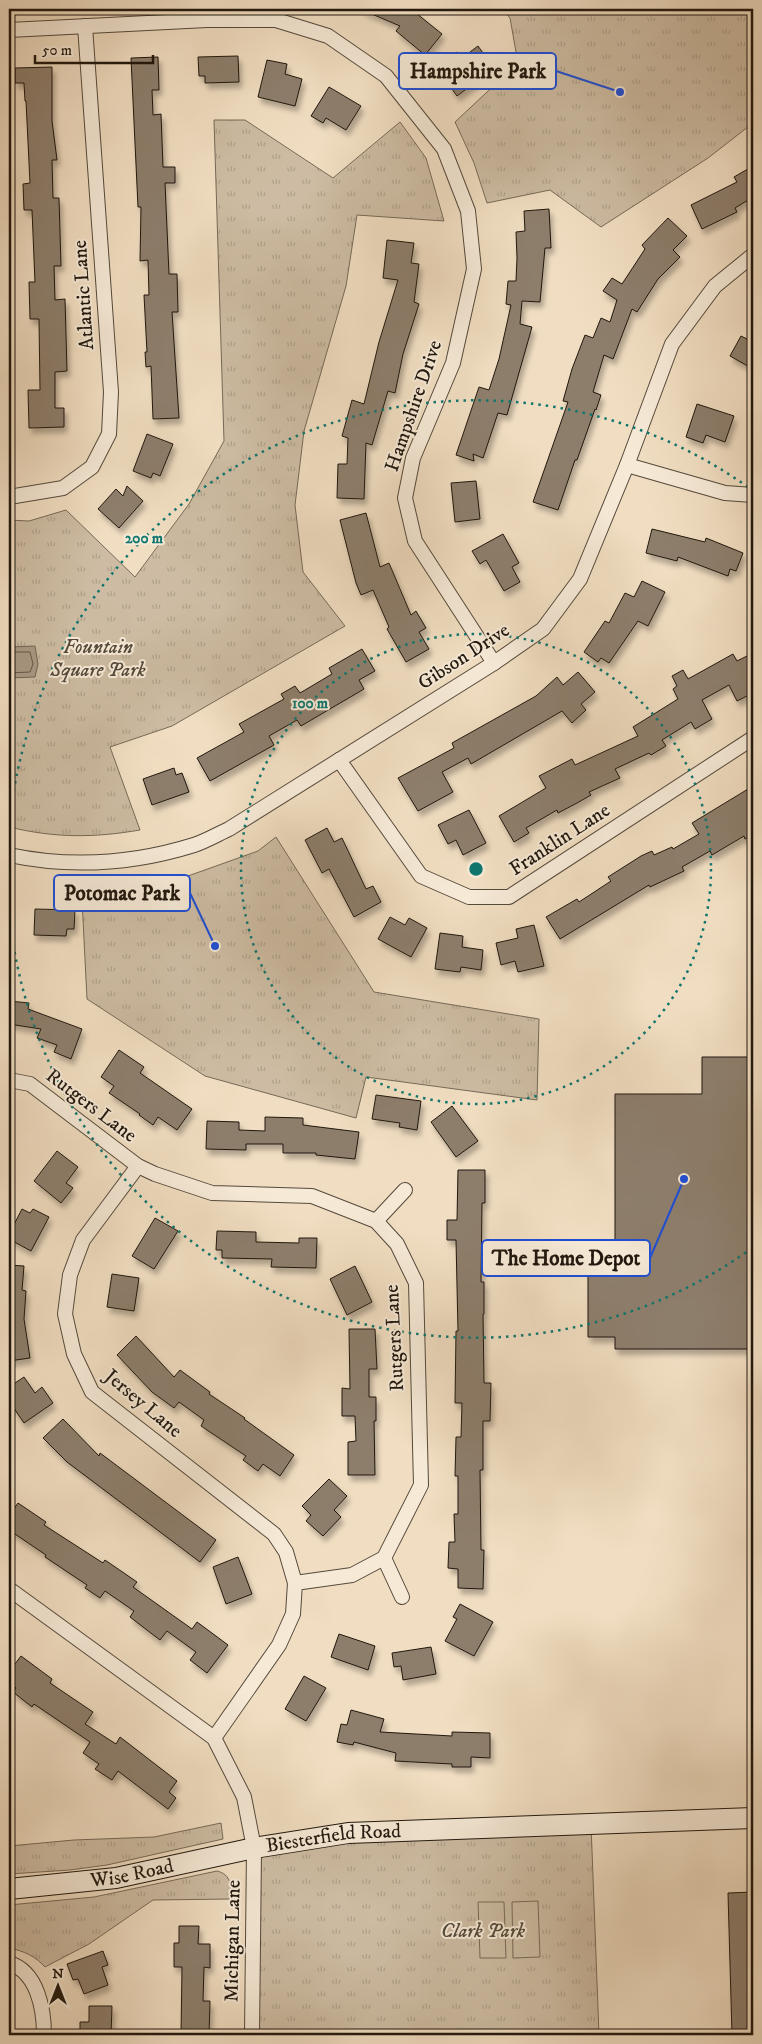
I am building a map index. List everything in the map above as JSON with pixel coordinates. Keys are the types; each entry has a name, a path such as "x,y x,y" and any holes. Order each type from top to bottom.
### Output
{"street":[{"name":"Hampshire Drive","path":"9,30 207,20 276,20 328,36 386,76 444,150 468,211 474,269 453,363 413,458 405,498 415,541 494,663"},
{"name":"Atlantic Lane","path":"9,497 63,488 92,467 109,434 111,392 85,26"},
{"name":"Gibson Drive","path":"9,855 39,862 80,864 156,855 196,844 229,829 494,663 543,629 580,579 627,465 672,344 715,286 753,255"},
{"path":"627,465 725,493 753,494"},
{"name":"Franklin Lane","path":"339,760 421,876 469,897 509,897 753,738"},
{"name":"Rutgers Lane","path":"9,1080 30,1084 138,1166 155,1174 212,1193 312,1196 376,1221 397,1244 416,1283 421,1485 384,1558"},
{"name":"Jersey Lane","path":"138,1166 83,1240 70,1275 65,1314 74,1354 92,1392 274,1534 286,1552 295,1583"},
{"path":"376,1221 405,1190"},
{"path":"214,1738 279,1645 293,1614 295,1583 352,1575 384,1558 402,1596"},
{"name":"Biesterfield Road","path":"11,1595 214,1738 244,1796 254,1848 348,1832 753,1818"},
{"name":"Wise Road","path":"9,1888 116,1878 254,1848"},
{"name":"Michigan Lane","path":"252,2035 254,1848"},
{"path":"11,1963 28,1976 36,1990 43,2010 44,2035"}],"green space":[{"path":"502,9 753,9 753,123 708,158 601,227 550,190 487,203 474,163 455,122 518,63 510,18"},
{"name":"Fountain Square Park","path":"214,120 245,120 333,178 400,122 426,158 444,221 357,215 346,286 304,431 295,505 303,572 345,626 172,726 110,747 140,830 74,836 26,831 9,827 9,520 29,521 66,510 135,577 189,504 224,441"},
{"path":"276,837 374,992 539,1019 537,1100 366,1077 356,1118 205,1076 87,999 82,900 160,886 258,851"},
{"path":"221,1823 223,1839 107,1865 70,1870 9,1874 9,1846 74,1840 154,1837"},
{"name":"Clark Park","path":"591,1824 599,2035 252,2035 254,1848"},
{"path":"217,1871 225,1875 230,1882 231,1899 153,1900 89,1944 45,1967 29,1954 9,1948 9,1905 94,1897"},
{"path":"538,1901 540,1957 513,1958 512,1902"},
{"path":"478,1902 504,1902 506,1958 480,1958"}],"water":[{"path":"35,646 38,664 35,677 9,678 9,647"}],"building":[{"path":"360,9 411,9 442,34 425,55 396,31 400,26"},
{"path":"478,46 488,60 478,66 485,75 457,96 449,85 455,81 441,63 457,52 462,58"},
{"path":"238,56 239,82 205,83 205,76 199,76 198,57"},
{"path":"158,57 159,90 152,90 153,115 161,114 163,167 175,167 175,183 165,183 169,274 177,274 178,312 172,312 179,418 153,419 151,366 146,367 145,352 147,352 144,295 149,295 148,260 140,261 141,207 138,207 131,58"},
{"path":"267,60 287,64 285,74 302,79 295,106 258,97"},
{"path":"52,67 52,121 57,160 52,160 53,198 59,198 61,266 54,266 55,300 65,299 67,371 55,372 55,408 64,408 64,427 29,428 28,390 40,390 39,319 30,319 29,282 35,282 32,210 24,210 23,184 30,183 26,101 24,83 15,83 15,68"},
{"path":"329,87 361,106 346,130 326,118 323,123 311,116"},
{"path":"753,166 753,197 735,208 737,212 702,229 691,205 737,182 734,177"},
{"path":"549,209 551,248 545,248 540,302 522,301 520,324 532,327 507,415 498,413 483,458 473,454 474,461 456,455 479,387 489,390 499,359 511,305 506,304 508,281 516,281 516,232 525,231 524,211"},
{"path":"668,218 687,236 673,250 680,257 658,279 637,312 632,309 613,359 604,355 593,392 601,395 577,460 575,460 558,510 533,502 568,402 563,401 572,369 585,335 593,338 601,318 610,322 617,300 603,291 612,278 622,284 645,249 642,245"},
{"path":"387,240 414,243 411,263 419,264 414,302 419,304 403,354 395,393 388,391 372,445 366,443 364,499 337,498 338,464 347,464 348,438 342,436 352,400 364,404 379,342 398,280 383,278"},
{"path":"741,336 753,342 753,369 730,356"},
{"path":"697,404 734,416 725,442 706,435 703,443 686,437"},
{"path":"147,434 173,444 160,476 153,473 151,478 133,471"},
{"path":"476,481 480,519 455,522 451,483"},
{"path":"127,486 143,501 119,528 98,509 116,489 123,496"},
{"path":"366,513 380,567 389,563 411,615 416,611 426,628 419,632 429,649 406,662 387,629 389,627 373,590 361,595 356,583 340,520"},
{"path":"652,529 705,542 706,538 743,553 736,571 730,569 728,576 678,557 677,561 646,553"},
{"path":"503,534 519,563 512,567 520,582 504,591 486,560 480,564 472,551"},
{"path":"642,581 665,592 648,626 638,621 609,663 601,658 598,662 584,652 605,621 609,623 625,593 634,597"},
{"path":"362,649 375,671 359,680 364,689 301,726 297,720 269,736 274,745 210,781 197,758 244,732 239,724 284,699 281,694 295,686 300,693 332,674 329,668"},
{"path":"753,653 753,693 737,701 729,685 702,700 712,719 695,729 691,722 662,740 666,746 651,755 649,753 615,769 620,778 589,792 591,795 558,813 557,810 526,828 529,833 514,842 499,816 546,788 539,776 572,759 575,765 638,736 633,727 678,699 673,689 677,686 672,676 683,670 688,679 733,654 737,661"},
{"path":"578,672 595,692 581,704 586,710 572,723 562,711 471,764 468,758 442,772 453,792 418,811 398,778 454,748 452,743 536,696 557,677 563,685"},
{"path":"174,768 176,775 182,773 189,792 152,805 143,779"},
{"path":"753,786 753,834 745,839 744,836 712,855 710,851 682,867 684,871 650,887 649,885 560,939 546,917 577,899 579,902 611,881 608,877 641,856 652,851 654,855 672,847 673,849 699,834 692,823"},
{"path":"469,810 486,843 463,855 456,840 448,844 438,825"},
{"path":"327,828 334,842 342,838 366,889 373,886 381,902 354,917 329,869 322,873 305,840"},
{"path":"35,909 75,910 74,929 67,929 66,936 34,935"},
{"path":"390,917 405,925 409,918 427,928 411,957 378,939"},
{"path":"534,925 544,966 518,972 515,961 501,965 496,943 518,938 516,929"},
{"path":"440,933 463,936 462,947 483,950 481,970 461,967 460,972 435,969"},
{"path":"9,1001 29,1003 28,1009 82,1029 71,1059 54,1052 57,1045 37,1038 41,1029 9,1024"},
{"path":"119,1050 144,1067 140,1073 192,1109 177,1130 158,1117 153,1125 109,1093 114,1086 101,1077"},
{"path":"702,1057 753,1057 753,1349 615,1349 615,1337 588,1337 588,1265 615,1265 615,1094 702,1094"},
{"path":"376,1095 421,1101 417,1130 399,1127 400,1123 372,1119"},
{"path":"452,1106 478,1141 456,1157 431,1122"},
{"path":"265,1117 303,1118 303,1125 359,1132 355,1159 316,1155 316,1153 283,1153 283,1144 246,1144 246,1150 206,1149 207,1121 239,1122 239,1130 265,1131"},
{"path":"57,1151 78,1167 66,1183 73,1188 61,1203 34,1181"},
{"path":"458,1170 485,1170 485,1203 482,1203 481,1282 484,1282 484,1383 491,1383 490,1421 483,1421 483,1470 480,1470 481,1550 484,1550 483,1589 458,1588 458,1569 448,1568 449,1542 455,1542 454,1514 458,1514 458,1476 455,1476 456,1437 461,1437 462,1403 455,1403 456,1331 458,1331 456,1240 447,1240 447,1220 457,1220"},
{"path":"22,1209 30,1213 33,1209 49,1217 31,1251 9,1239 9,1234"},
{"path":"155,1218 178,1231 154,1269 132,1256"},
{"path":"217,1231 256,1232 256,1242 299,1243 299,1238 317,1238 316,1268 271,1267 272,1259 222,1258 222,1250 216,1250"},
{"path":"9,1265 24,1266 22,1290 26,1291 24,1319 30,1358 9,1361"},
{"path":"355,1266 372,1302 347,1315 330,1279"},
{"path":"112,1274 139,1278 134,1311 107,1307"},
{"path":"349,1329 375,1329 377,1369 369,1369 369,1397 376,1397 376,1421 374,1421 375,1475 348,1475 348,1442 356,1441 355,1416 342,1416 342,1388 350,1389"},
{"path":"136,1336 174,1377 180,1370 210,1392 209,1394 294,1455 280,1476 263,1464 258,1471 243,1460 246,1456 201,1426 204,1420 179,1402 174,1408 152,1392 117,1355"},
{"path":"24,1377 35,1393 42,1387 53,1403 24,1423 9,1401 9,1387"},
{"path":"63,1419 99,1456 100,1453 216,1540 200,1562 67,1462 43,1438"},
{"path":"329,1479 347,1496 334,1510 341,1517 323,1536 306,1521 311,1515 302,1506"},
{"path":"18,1503 46,1522 44,1525 103,1563 105,1560 137,1582 133,1587 192,1629 197,1622 228,1645 207,1673 190,1660 196,1652 167,1631 160,1640 130,1617 134,1611 105,1591 100,1598 85,1588 87,1585 9,1530 9,1516"},
{"path":"238,1557 252,1594 226,1604 213,1567"},
{"path":"460,1604 493,1622 474,1656 445,1641 457,1619 453,1617"},
{"path":"339,1634 375,1646 368,1670 331,1657"},
{"path":"431,1647 436,1674 403,1680 401,1666 394,1667 392,1653"},
{"path":"21,1656 52,1679 50,1683 93,1712 85,1724 116,1744 120,1737 177,1781 169,1792 176,1798 168,1809 118,1771 112,1780 95,1769 99,1764 83,1753 90,1742 34,1704 32,1707 13,1692 16,1688 9,1682 9,1672"},
{"path":"304,1676 326,1688 306,1721 285,1709"},
{"path":"351,1710 384,1719 380,1732 452,1736 452,1732 490,1733 490,1758 471,1757 471,1767 452,1767 452,1764 395,1761 396,1753 354,1742 353,1745 337,1742 341,1724 347,1725"},
{"path":"753,1892 753,2035 732,2035 728,1893"},
{"path":"179,1926 199,1926 198,1944 210,1944 210,1968 204,1967 203,2001 210,2001 209,2035 181,2035 182,1967 174,1967 174,1943 179,1943"},
{"path":"103,1951 108,1965 102,1967 108,1985 84,1994 78,1979 73,1980 67,1964"},
{"path":"89,2006 112,2006 111,2035 80,2035 80,2022 89,2022"}],"place":[{"name":"Hampshire Park","path":"620,92"},
{"name":"Potomac Park","path":"215,946"},
{"name":"The Home Depot","path":"684,1179"}]}
